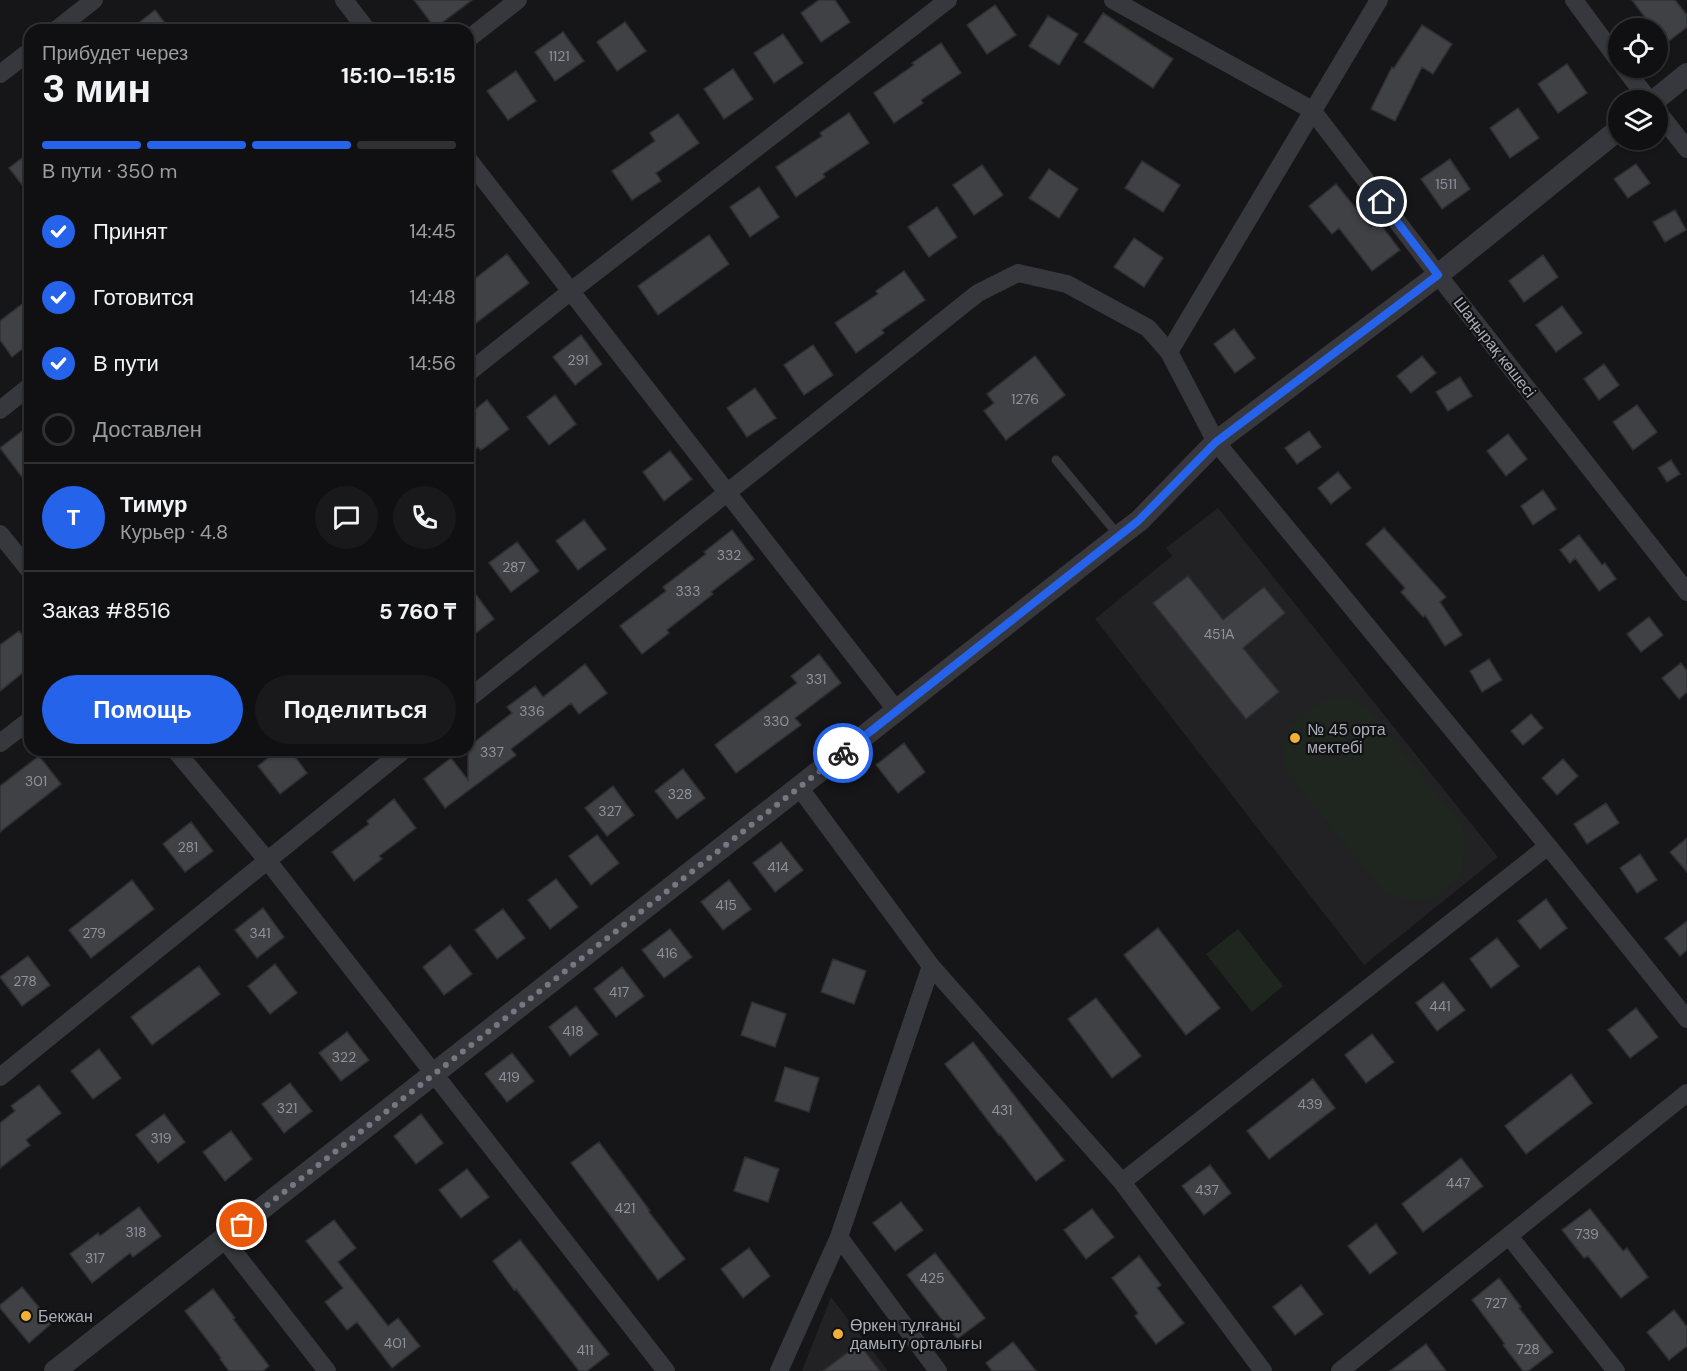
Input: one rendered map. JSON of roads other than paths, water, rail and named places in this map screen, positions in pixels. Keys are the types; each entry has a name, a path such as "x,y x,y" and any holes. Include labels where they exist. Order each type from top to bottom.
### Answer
{"street":[{"path":"64,24 94,0"},
{"path":"344,0 363,24"},
{"path":"474,34 518,0"},
{"path":"474,368 948,0"},
{"name":"Шаңырақ көшесі","path":"1113,0 1312,110 1438,275 1687,592"},
{"path":"1169,352 1378,0"},
{"path":"1574,0 1608,46"},
{"path":"0,74 24,56"},
{"path":"1667,90 1687,74"},
{"path":"1632,78 1641,90"},
{"path":"1668,125 1687,149"},
{"path":"55,1371 1138,521 1216,442 1438,275 1608,138"},
{"path":"474,167 897,711"},
{"path":"474,694 978,293 1018,273 1068,284 1148,328 1169,352 1216,442 1687,1019"},
{"path":"0,410 24,391"},
{"path":"0,534 24,564"},
{"path":"0,743 24,725"},
{"path":"181,756 267,860 666,1371"},
{"path":"0,1077 397,756"},
{"path":"799,787 931,966 1122,1182 1263,1371"},
{"path":"1122,1182 1548,846"},
{"path":"779,1371 839,1237 931,966"},
{"path":"1340,1371 1687,1093"},
{"path":"1509,1236 1616,1371"},
{"path":"839,1237 938,1371"},
{"path":"224,1239 327,1371"}],"lane":[{"path":"1056,460 1119,536"}],"place":[{"name":"№ 45 орта мектебі","path":"1295,738"},
{"name":"Бекжан","path":"26,1316"},
{"name":"Өркен тұлғаны дамыту орталығы","path":"838,1334"}]}
